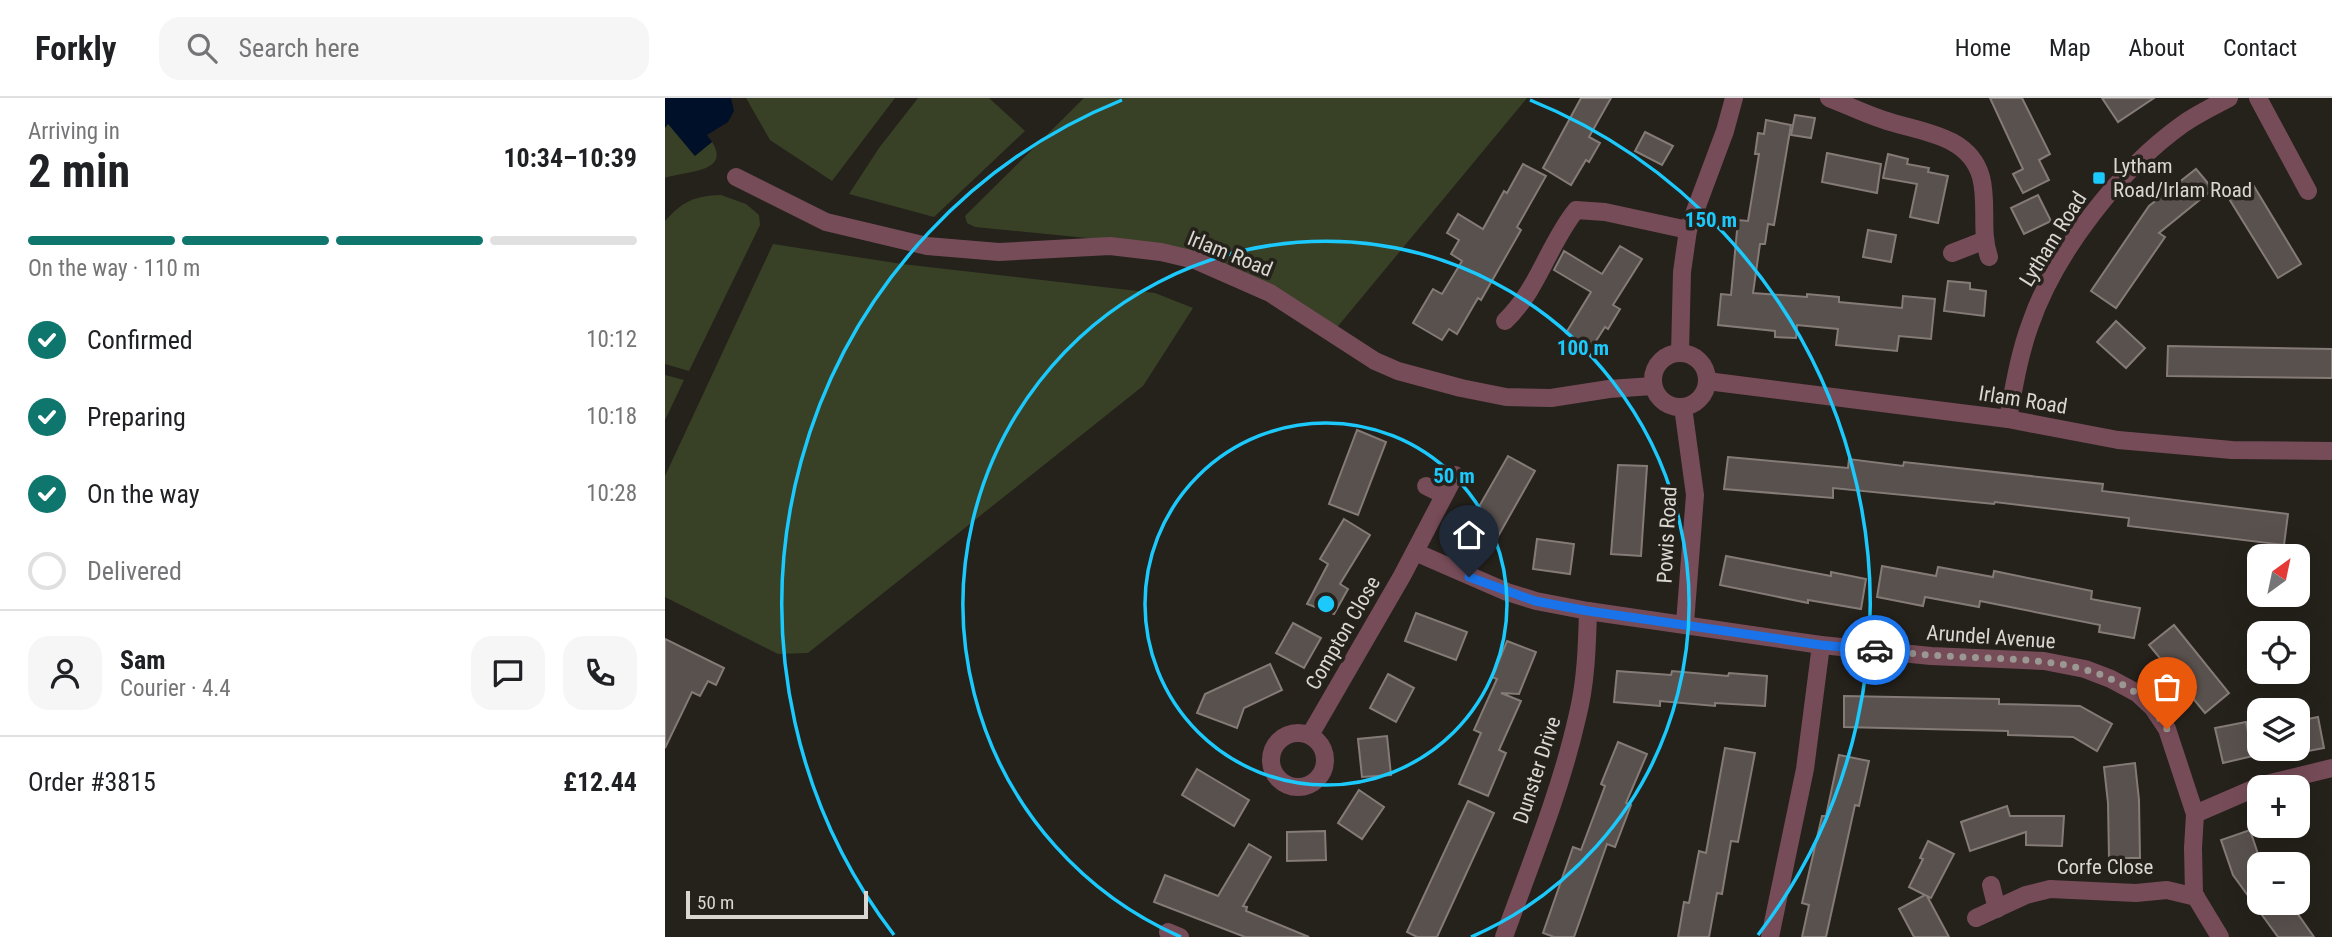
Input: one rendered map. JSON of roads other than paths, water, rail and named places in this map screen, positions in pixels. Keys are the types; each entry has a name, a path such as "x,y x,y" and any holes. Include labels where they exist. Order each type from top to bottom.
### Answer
{"street":[{"path":"1680,353 1682,272 1688,230 1725,131 1734,98"},
{"path":"1829,98 1883,120 1935,134 1956,144 1972,158 1981,178 1986,249 1952,253"},
{"name":"Lytham Road","path":"2008,419 2030,325 2047,285 2078,235 2115,186 2150,151 2204,103 2229,98"},
{"path":"2258,98 2308,191"},
{"name":"Irlam Road","path":"736,177 826,222 927,246 999,252 1110,246 1161,252 1195,260 1270,293 1375,361 1398,371 1461,388 1506,397 1551,398 1609,389 1653,386"},
{"path":"1505,321 1525,300 1564,224 1576,210 1605,212 1688,230"},
{"path":"1680,353 1696,359 1702,365 1707,381 1702,396 1691,405 1683,407 1667,405 1656,394 1653,386 1654,370 1658,363 1680,353"},
{"name":"Irlam Road","path":"1707,381 2008,419 2118,440 2232,450 2332,451"},
{"name":"Powis Road","path":"1683,407 1695,495 1685,624"},
{"name":"Compton Close","path":"1310,735 1415,552 1455,475"},
{"path":"1426,485 1444,495"},
{"path":"1415,552 1507,592 1535,601 1588,611"},
{"name":"Arundel Avenue","path":"1588,611 1821,645 1931,656 2044,661 2085,669 2111,679 2137,694 2153,708 2167,729 2195,814 2192,874 2196,897 2220,937"},
{"name":"Dunster Drive","path":"1504,937 1565,765 1578,715 1588,611"},
{"path":"1770,937 1805,769 1821,645"},
{"path":"2195,814 2262,785 2332,768"},
{"path":"1990,885 1997,909"},
{"name":"Corfe Close","path":"1976,918 2026,895 2050,889 2136,893 2167,890 2196,897"}],"water":[{"path":"665,98 731,98 734,111 728,122 707,135 712,142 695,156 668,124 665,128"}],"place":[{"name":"Lytham Road/Irlam Road","path":"2099,178"}]}
